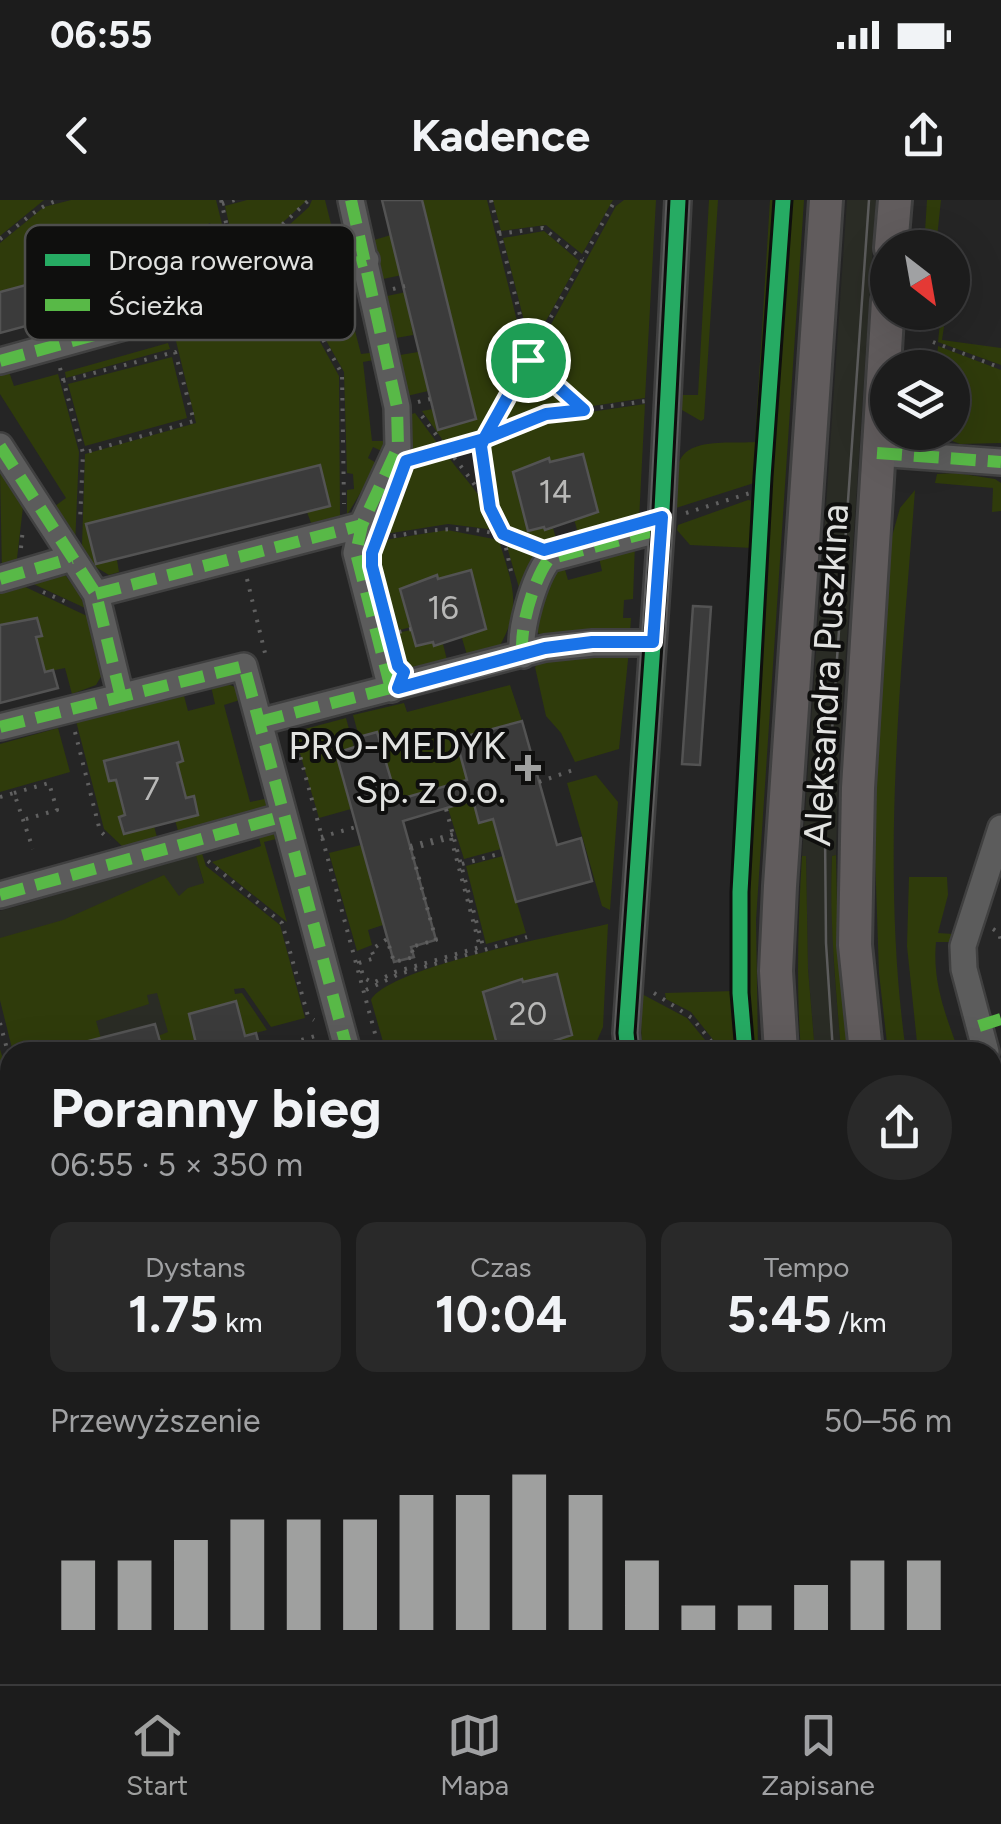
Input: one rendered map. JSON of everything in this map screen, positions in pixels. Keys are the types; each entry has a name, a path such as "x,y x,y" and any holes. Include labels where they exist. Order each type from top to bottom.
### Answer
{"main road":[{"name":"Aleksandra Puszkina","path":"780,1042 776,971 780,886 826,200"},
{"path":"894,230 896,200"},
{"name":"Aleksandra Puszkina","path":"865,1042 855,946 858,788 886,330"}],"street":[{"path":"351,200 396,406 398,436 394,458 361,522 356,553 391,689"},
{"path":"628,1042 678,200"},
{"path":"355,263 366,260"},
{"path":"0,361 73,340"},
{"path":"0,446 96,594 121,696"},
{"path":"877,453 1001,462"},
{"path":"96,594 361,522"},
{"path":"523,655 521,636 539,576 549,559 661,523"},
{"path":"0,579 72,558"},
{"path":"258,722 545,648 592,642 653,642"},
{"path":"0,727 244,666 345,1042"},
{"path":"0,895 284,816"},
{"path":"990,1023 964,969 963,946 1001,828"}],"path":[{"path":"0,240 43,204 59,200"},
{"path":"221,202 235,200"},
{"path":"285,225 309,200"},
{"path":"491,200 529,357 584,410"},
{"path":"490,508 481,446 618,200"},
{"path":"499,234 543,228 583,259"},
{"path":"322,340 342,374 361,522 375,539 447,527 503,534 544,550"},
{"path":"934,342 1001,368"},
{"path":"54,346 82,452 80,527"},
{"path":"64,381 175,352 194,421 82,452"},
{"path":"412,459 484,439 546,414 651,400"},
{"path":"413,404 490,508 503,534 516,586"},
{"path":"661,523 762,489"},
{"path":"69,708 100,831 111,840"},
{"path":"299,730 294,740 377,1042"},
{"path":"540,782 573,770"},
{"path":"0,797 49,783 57,810 23,820"},
{"path":"14,794 33,850"},
{"path":"446,810 484,950"},
{"path":"321,837 356,827"},
{"path":"410,847 454,834"},
{"path":"201,838 209,864 282,923 308,1016 319,1023 322,1035 295,1042"},
{"path":"451,838 480,947 395,972 373,983 364,978 359,963 374,958 371,950 379,942 388,939 394,962 414,957 411,947 436,940 410,847 451,838"},
{"path":"462,864 502,853"},
{"path":"999,933 1001,941"},
{"path":"364,990 399,974 527,937"},
{"path":"629,978 692,1018 712,1042"}],"shaded area":[{"path":"847,200 876,200 874,230 870,230 870,290 836,855 832,856 831,873 840,1042 814,1042 806,857 802,856"},
{"path":"196,855 245,1035 256,1033 258,1042 10,1042 0,1000 0,911"}],"green space":[{"path":"0,200 44,200 0,236"},
{"path":"71,200 216,200 222,225 25,225 25,285 0,292 0,243 44,207"},
{"path":"247,200 307,200 280,225 229,225 225,206"},
{"path":"312,200 325,200 331,225 289,225"},
{"path":"422,200 487,200 526,357 481,437 447,446 422,411 433,409 439,429 476,419"},
{"path":"493,200 613,200 582,254 546,225 501,231"},
{"path":"624,200 656,200 645,398 586,407 532,359 616,206"},
{"path":"709,200 718,200 701,421 682,410 681,395 698,395"},
{"path":"770,200 777,200 758,474 754,483 676,508 677,470 686,453 703,445 755,442"},
{"path":"788,200 804,200 756,920 758,1042 750,1042 744,901"},
{"path":"927,200 941,200 938,230 925,230"},
{"path":"544,231 579,261 531,348 503,238"},
{"path":"391,235 402,275 383,279 374,240"},
{"path":"406,292 413,335 396,338 387,296"},
{"path":"939,330 943,330 942,340 1001,348 1001,365 970,354 970,350 938,342"},
{"path":"355,331 361,354 378,352 379,359 363,362 372,441 389,441 388,454 373,447 368,458 378,464 347,515 347,490 354,489 353,474 347,473 344,372 326,340 355,340"},
{"path":"319,340 339,376 340,516 311,523 307,512 87,524 96,564 117,560 119,572 109,575 94,566 82,546 85,454 196,423 176,341"},
{"path":"168,343 170,349 66,378 65,372"},
{"path":"418,352 428,391 407,396 400,355"},
{"path":"172,357 187,418 85,446 68,384"},
{"path":"970,358 1001,370 1001,443 970,444"},
{"path":"529,365 578,407 549,412 491,433"},
{"path":"8,369 14,386 58,374 79,452 75,545 51,509 66,498 0,394 0,371"},
{"path":"645,404 639,520 579,537 574,519 598,512 582,454 550,462 548,459 513,473 528,530 553,528 557,542 546,546 511,533 491,506 485,444 549,418"},
{"path":"415,413 441,448 410,454 409,415"},
{"path":"446,454 482,500 496,530 448,524 379,535 393,499 402,501 408,485 400,482 408,469"},
{"path":"0,471 23,507 16,567 2,572"},
{"path":"956,473 1001,483 1001,511 992,512 993,488 935,483 937,474"},
{"path":"915,490 899,701 894,842 894,912 905,1042 887,1042 879,973 876,748 891,540 900,508"},
{"path":"748,500 756,506 753,548 690,545 677,530 678,525"},
{"path":"447,530 499,540 511,581 513,606 499,647 467,655 461,635 486,628 470,570 438,579 436,575 401,589 411,627 392,632 375,565 378,541"},
{"path":"505,540 536,550 520,591"},
{"path":"635,543 633,599 624,600 623,618 631,618 630,633 546,640 538,633 537,601 563,563 568,580 602,571 598,553"},
{"path":"63,572 80,595 85,608 27,581"},
{"path":"19,584 87,616 102,675 96,685 72,694 65,668 45,672 36,637 42,635 37,618 0,625 0,586"},
{"path":"411,630 416,646 443,644 447,660 402,668 392,634"},
{"path":"629,650 619,749 575,762 561,733 546,716 535,667 545,657"},
{"path":"510,685 522,721 457,739 467,780 420,793 399,807 378,733 359,737 353,715 404,703 407,712"},
{"path":"211,686 235,687 243,699 224,705 250,802 269,798 269,807 263,813 203,830 201,825 178,831 175,820 198,814 194,797 186,798 177,763 183,760 178,742 105,761 116,780 125,815 119,817 124,833 154,826 157,837 123,847 104,829 75,717 183,692 188,711 215,704"},
{"path":"346,718 354,747 336,753 351,809 319,818 297,743 305,729"},
{"path":"58,728 70,772 0,792 0,744"},
{"path":"596,775 618,802 610,910 602,906 567,783"},
{"path":"471,794 479,823 493,819 501,849 464,859 446,802"},
{"path":"257,829 278,831 280,838 264,842 287,922 212,862 261,846"},
{"path":"361,845 383,925 368,930 372,945 357,951 329,853"},
{"path":"200,847 206,866 280,925 305,1018 271,1027 244,988 234,989 235,994 242,993 267,1030 245,1036 236,1001 189,1014 196,1042 160,1042 158,1036 168,1032 157,993 147,995 149,1004 96,1021 102,1042 10,1042 0,1000 0,938 63,920 164,875 179,896 204,883 194,849"},
{"path":"836,855 838,956 847,1042 840,1042 832,856"},
{"path":"503,856 526,933 486,944 466,866"},
{"path":"802,856 806,856 814,1042 800,1042 798,954"},
{"path":"909,877 947,877 948,895 938,933 953,934 951,942 936,942 936,971 956,1042 917,1042 907,946"},
{"path":"608,924 603,1027 596,1042 547,1042 572,1035 556,974 523,982 521,979 484,992 496,1042 383,1042 371,1000 410,976 480,953"},
{"path":"735,991 738,1042 715,1042 691,1012 666,999 665,993"},
{"path":"640,993 687,1018 707,1042 642,1042"}],"building":[{"path":"382,200 422,200 476,419 438,430"},
{"path":"25,285 25,326 0,333 0,292"},
{"path":"583,454 598,512 545,530 544,527 528,531 513,472 549,458 550,462"},
{"path":"320,465 330,506 96,564 86,524"},
{"path":"471,570 486,629 434,646 433,642 416,646 400,589 437,575 438,579"},
{"path":"693,606 711,607 700,765 682,764"},
{"path":"37,618 42,636 36,637 45,672 53,670 58,688 0,703 0,625"},
{"path":"522,721 557,845 581,838 592,881 516,902 493,819 479,823 473,800 403,821 436,940 411,947 414,957 394,962 336,753 361,745 359,737 377,732 397,800 467,780 456,739"},
{"path":"178,742 183,761 177,763 186,798 194,796 198,815 124,834 119,817 125,815 116,780 109,781 104,761"},
{"path":"557,974 572,1035 551,1042 496,1042 483,992 522,979 523,982"},
{"path":"236,1001 245,1036 256,1033 258,1042 196,1042 189,1014"},
{"path":"155,1024 160,1042 85,1042"}],"tram line":[{"path":"832,1042 825,831 869,200"}],"marked path":[{"path":"351,200 397,407 398,447 362,525 356,553 391,689"},
{"path":"355,263 366,260"},
{"path":"0,361 76,340"},
{"path":"0,446 96,594 121,697"},
{"path":"877,453 1001,462"},
{"path":"96,594 362,525"},
{"path":"523,655 528,606 549,559 661,529"},
{"path":"0,579 72,558"},
{"path":"259,722 545,648 653,643"},
{"path":"0,727 244,666 345,1042"},
{"path":"0,895 284,816"},
{"path":"979,1026 1001,1019"}],"cycle path":[{"path":"627,1042 678,200"},
{"path":"744,1042 740,892 783,200"}],"place":[{"name":"PRO-MEDYK Sp. z o.o.","path":"528,768"}],"route":[{"path":"528,360 484,439 406,461 376,535 372,566 398,666 404,672 398,688 545,648 592,642 653,642 662,517 544,550 503,534 490,508 481,446 484,439 546,414 584,410 528,360"}]}
